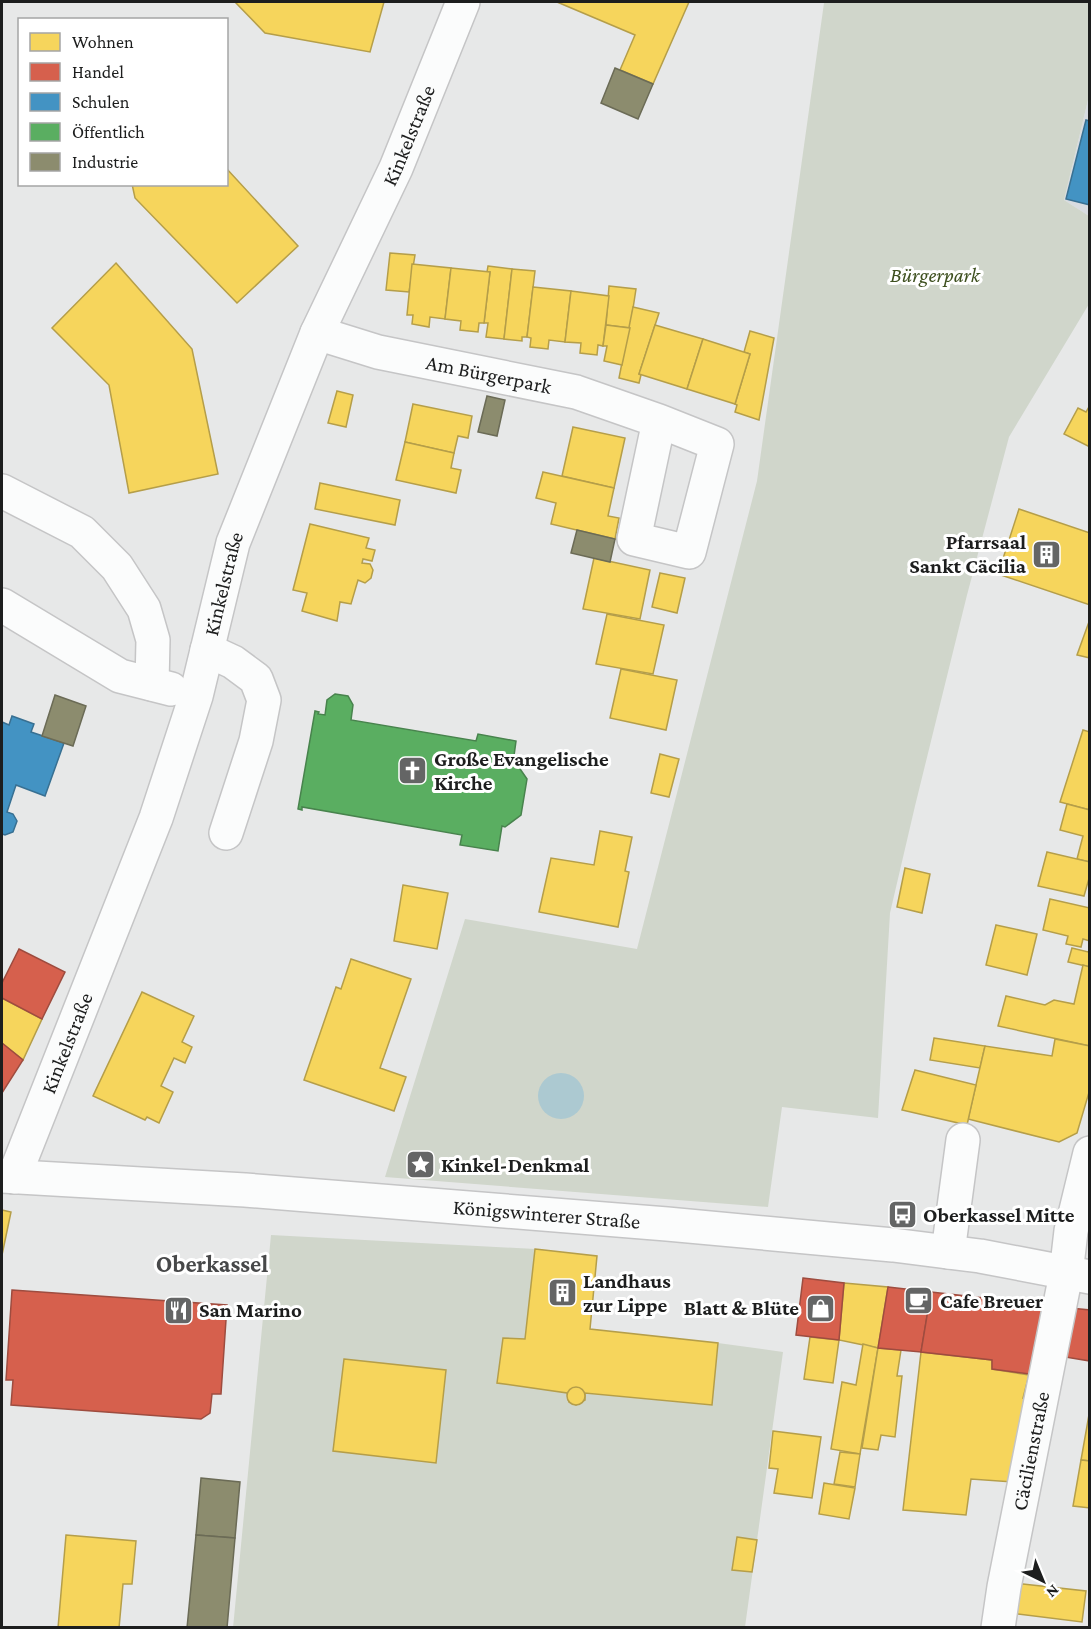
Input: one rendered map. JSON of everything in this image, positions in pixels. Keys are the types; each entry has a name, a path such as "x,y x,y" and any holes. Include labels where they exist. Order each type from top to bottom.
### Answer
{"street":[{"name":"Kinkelstraße","path":"8,1176 156,818 196,696 233,543 317,333 396,168 463,2"},
{"name":"Am Bürgerpark","path":"317,333 378,352 576,392 659,421"},
{"path":"2,491 82,532 117,567 144,609 153,640 152,684"},
{"path":"2,605 120,676 196,696"},
{"path":"207,650 233,662 256,679 264,700 256,741 226,833"},
{"path":"948,1252 963,1140"},
{"name":"Cäcilienstraße","path":"998,1628 1004,1587 1078,1275 1071,1231 1089,1153"},
{"name":"Königswinterer Straße","path":"8,1176 245,1190 512,1211 948,1252 1078,1275"}],"shaded area":[{"path":"1088,100 1090,100 1089,216 1064,200"}],"green space":[{"name":"Bürgerpark","path":"817,2 1089,2 1089,100 1064,200 1089,216 1089,304 1009,437 967,595 890,913 878,1118 782,1107 768,1207 385,1177 465,919 637,949 757,481 824,3"},
{"path":"271,1235 535,1249 525,1339 503,1338 497,1383 567,1393 567,1398 573,1405 580,1405 585,1400 585,1393 711,1405 718,1343 783,1352 745,1627 233,1628"}],"water":[{"path":"561,1073 570,1074 577,1080 583,1087 583,1105 577,1112 570,1118 561,1119 552,1118 545,1112 539,1105 538,1096 539,1087 545,1080 552,1074"}],"building: Wohnen":[{"path":"235,2 384,2 370,52 265,33"},
{"path":"557,2 689,2 653,84 620,70 635,35"},
{"path":"228,170 298,246 237,303 135,198 132,186 228,186"},
{"path":"390,253 415,255 409,292 386,290"},
{"path":"116,263 192,349 218,474 129,493 109,385 52,328"},
{"path":"412,264 451,268 445,319 430,317 429,327 412,324 413,315 407,315"},
{"path":"488,266 512,269 504,339 486,337 488,323 484,323 490,272 487,272"},
{"path":"451,268 490,272 484,323 479,323 478,332 460,330 461,321 445,319"},
{"path":"512,269 535,271 527,337 522,337 522,341 504,339"},
{"path":"609,286 636,289 630,328 606,325"},
{"path":"533,287 571,291 565,342 549,340 548,349 530,347 531,338 527,337"},
{"path":"571,291 609,296 603,346 598,345 597,355 580,353 581,343 565,342"},
{"path":"633,307 659,313 639,374 641,375 639,383 619,378"},
{"path":"606,325 630,328 622,365 604,361 607,346 603,346"},
{"path":"655,325 703,339 687,389 639,374"},
{"path":"750,331 774,338 759,420 735,412 737,405 735,404 750,354 744,352"},
{"path":"703,339 750,354 735,404 687,389"},
{"path":"337,391 353,395 346,427 328,423"},
{"path":"413,404 472,416 468,438 458,436 454,453 405,442"},
{"path":"1090,405 1090,447 1064,434 1078,408 1086,412"},
{"path":"573,427 625,438 614,488 562,476"},
{"path":"405,442 454,453 451,468 461,470 456,493 396,480"},
{"path":"543,472 614,488 608,516 619,518 615,539 551,524 556,503 536,498"},
{"path":"320,483 400,500 395,525 315,509"},
{"name":"Pfarrsaal Sankt Cäcilia","path":"1019,509 1090,533 1090,605 998,574"},
{"path":"310,524 369,538 366,548 375,550 372,561 363,559 362,563 370,564 373,570 371,578 365,583 358,580 351,604 340,602 337,621 302,611 307,593 293,590"},
{"path":"594,558 650,570 640,619 583,609"},
{"path":"660,573 685,578 677,613 652,607"},
{"path":"607,614 664,625 653,674 596,664"},
{"path":"1090,619 1090,658 1077,655"},
{"path":"621,669 677,680 666,730 610,718"},
{"path":"1083,730 1090,732 1090,810 1060,802"},
{"path":"660,754 679,759 669,797 651,793"},
{"path":"1067,804 1090,810 1090,862 1077,859 1083,836 1060,830"},
{"path":"600,831 632,837 625,871 629,872 618,927 539,912 551,858 594,865"},
{"path":"1047,852 1090,862 1090,875 1084,896 1038,886"},
{"path":"905,868 930,874 922,913 897,907"},
{"path":"403,885 448,893 437,949 394,941"},
{"path":"1050,899 1090,908 1090,941 1083,939 1081,947 1066,944 1068,936 1043,930"},
{"path":"996,925 1037,934 1027,975 986,965"},
{"path":"1072,948 1088,952 1090,949 1090,967 1068,962"},
{"path":"351,959 411,979 380,1068 406,1077 394,1111 304,1080 336,987 341,989"},
{"path":"1083,965 1090,967 1090,1046 998,1026 1006,996 1045,1005 1054,1000 1074,1004"},
{"path":"142,992 194,1016 182,1042 192,1047 185,1063 174,1058 161,1086 173,1092 159,1123 147,1117 145,1120 93,1096"},
{"path":"2,998 42,1019 23,1060 2,1043"},
{"path":"934,1038 985,1046 980,1068 930,1060"},
{"path":"1055,1039 1090,1046 1090,1089 1077,1133 1059,1142 968,1119 985,1046 1052,1056"},
{"path":"915,1070 976,1085 967,1125 902,1110"},
{"path":"2,1210 11,1212 2,1255"},
{"name":"Landhaus zur Lippe","path":"535,1249 597,1256 590,1329 718,1343 712,1405 585,1393 585,1400 576,1405 569,1402 567,1393 497,1383 503,1338 525,1339"},
{"path":"844,1283 888,1287 878,1348 839,1340"},
{"path":"810,1337 839,1340 833,1383 804,1379"},
{"path":"863,1344 878,1348 860,1454 831,1449 842,1382 856,1385"},
{"path":"878,1348 901,1350 897,1376 902,1376 895,1437 881,1435 878,1450 862,1448"},
{"path":"921,1352 992,1360 992,1369 1029,1375 1023,1398 1032,1399 1013,1482 971,1479 966,1515 903,1510"},
{"path":"344,1359 446,1370 436,1463 333,1451"},
{"path":"572,1387 580,1387 585,1392 583,1403 572,1405 567,1400 567,1392"},
{"path":"1090,1409 1090,1461 1081,1460"},
{"path":"773,1431 821,1437 812,1498 774,1493 778,1469 769,1468"},
{"path":"840,1452 860,1454 855,1487 834,1484"},
{"path":"1081,1460 1090,1461 1090,1508 1073,1506"},
{"path":"824,1483 855,1488 849,1519 819,1514"},
{"path":"66,1535 136,1541 132,1584 123,1584 119,1628 58,1628"},
{"path":"737,1537 757,1540 752,1572 732,1570"},
{"path":"1013,1583 1086,1591 1082,1622 1009,1613"}],"building: Handel":[{"path":"19,949 65,972 42,1019 2,998 2,983"},
{"path":"2,1043 23,1060 2,1093"},
{"path":"803,1278 844,1283 839,1340 796,1335"},
{"path":"888,1287 931,1292 921,1352 878,1348"},
{"path":"12,1290 227,1305 221,1394 212,1394 210,1413 201,1419 11,1405 13,1380 6,1380"},
{"path":"931,1292 1048,1305 1037,1375 992,1369 992,1360 921,1352"},
{"path":"1070,1308 1090,1310 1090,1361 1059,1356"}],"building: Schulen":[{"path":"1086,120 1090,121 1090,205 1066,199"},
{"path":"12,716 34,724 31,732 64,743 45,796 16,785 7,812 13,814 17,821 13,832 5,835 2,834 2,722 9,725"}],"building: Öffentlich":[{"name":"Große Evangelische Kirche","path":"335,694 348,696 353,705 351,720 476,741 478,734 516,741 513,763 516,763 527,779 521,815 505,827 502,826 498,851 460,845 462,835 302,807 302,810 298,809 315,711 325,715 327,700"}],"building: Industrie":[{"path":"615,68 653,84 638,119 601,103"},
{"path":"487,396 505,400 497,436 478,432"},
{"path":"577,530 615,539 610,562 571,553"},
{"path":"55,695 86,706 73,746 42,736"},
{"path":"201,1478 240,1482 235,1538 196,1535"},
{"path":"196,1535 235,1538 227,1628 187,1628"}],"place":[{"name":"Pfarrsaal Sankt Cäcilia","path":"1047,554"},
{"name":"Große Evangelische Kirche","path":"413,771"},
{"name":"Kinkel-Denkmal","path":"420,1165"},
{"name":"Oberkassel Mitte","path":"902,1215"},
{"name":"Landhaus zur Lippe","path":"562,1293"},
{"name":"Cafe Breuer","path":"919,1301"},
{"name":"Blatt & Blüte","path":"820,1308"},
{"name":"San Marino","path":"178,1310"}],"district":[{"name":"Oberkassel","path":"212,1264"}]}
